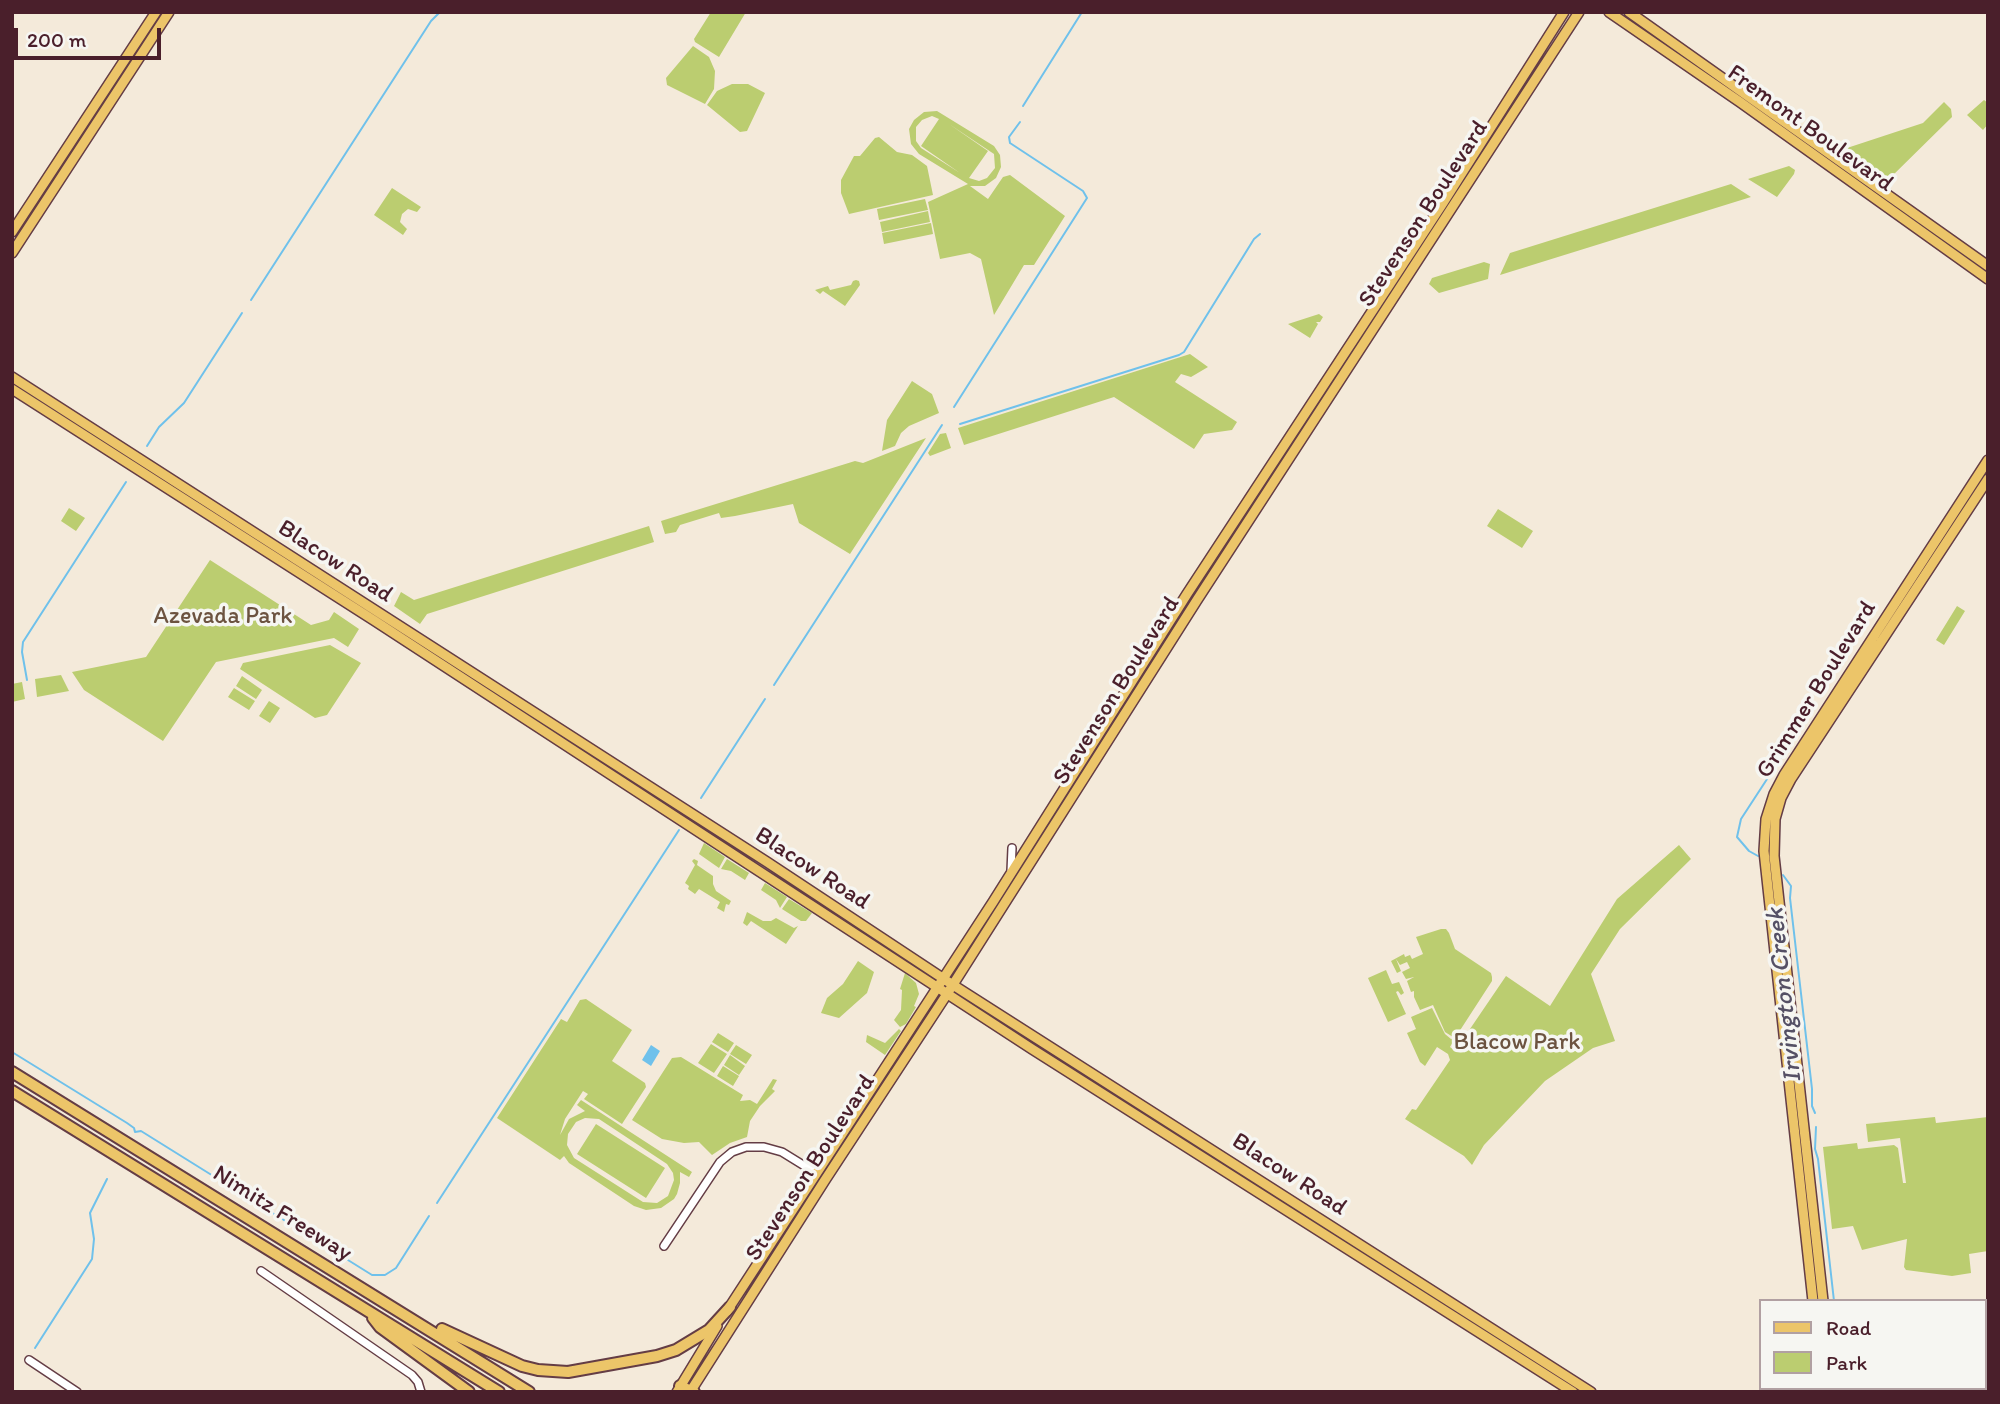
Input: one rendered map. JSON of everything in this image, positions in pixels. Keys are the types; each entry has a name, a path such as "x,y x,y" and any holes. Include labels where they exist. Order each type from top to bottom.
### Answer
{"highway":[{"name":"Nimitz Freeway","path":"12,1073 529,1392"},
{"name":"Nimitz Freeway","path":"12,1091 499,1392"},
{"path":"419,1322 444,1330 522,1366 568,1372 677,1350 709,1330 730,1307"},
{"path":"367,1310 380,1327 468,1392"}],"main road":[{"path":"12,232 156,12"},
{"path":"12,253 169,12"},
{"name":"Stevenson Boulevard","path":"687,1390 730,1307 1564,12"},
{"name":"Stevenson Boulevard","path":"687,1390 953,985 1197,600 1578,12"},
{"name":"Fremont Boulevard","path":"1609,12 1743,98 1988,267"},
{"name":"Fremont Boulevard","path":"1629,12 1988,279"},
{"name":"Blacow Road","path":"12,377 953,985 1591,1392"},
{"name":"Blacow Road","path":"12,389 375,621 937,988 1573,1392"},
{"name":"Grimmer Boulevard","path":"1813,1299 1764,851 1766,819 1784,775 1988,460"},
{"name":"Grimmer Boulevard","path":"1823,1299 1774,856 1775,818 1791,779 1988,479"},
{"path":"832,920 845,922 861,931 872,932"}],"street":[{"path":"1012,848 1012,871"},
{"path":"664,1246 720,1162 733,1152 746,1147 764,1147 782,1152 816,1173"},
{"path":"261,1271 412,1375 421,1392"},
{"path":"29,1360 77,1392"}],"green space":[{"path":"711,12 746,12 719,57 694,39"},
{"path":"693,46 709,57 715,71 714,89 705,104 667,85 666,78"},
{"path":"732,84 748,84 765,93 747,131 740,132 707,105 717,91"},
{"path":"1984,100 1988,103 1988,124 1983,130 1967,115"},
{"path":"1944,102 1951,109 1952,117 1887,181 1847,148 1923,123"},
{"path":"937,111 994,146 1000,155 1001,167 996,178 985,186 970,186 988,199 1003,177 1010,175 1065,216 1034,265 1024,265 994,315 981,259 970,253 940,259 928,202 968,184 919,154 911,144 909,129 914,120 924,112","holes":["932,116 939,119 921,146 960,173 921,148 916,141 916,127 922,120","949,124 994,154 995,168 987,178 979,181 969,178 988,151"]},
{"path":"879,137 897,152 912,155 927,166 933,195 849,214 841,193 841,180 854,156 860,156 875,138"},
{"path":"1789,166 1795,170 1794,174 1777,197 1748,179"},
{"path":"1731,184 1751,197 1500,275 1510,253"},
{"path":"392,188 421,207 417,212 408,209 402,214 400,222 407,229 403,235 374,215"},
{"path":"925,199 928,210 879,220 877,209"},
{"path":"928,211 930,222 882,232 880,222"},
{"path":"931,223 933,234 884,244 882,233"},
{"path":"1484,262 1490,264 1488,279 1439,293 1429,284 1432,278"},
{"path":"856,280 860,285 845,306 823,291 820,294 815,290 828,286 830,290 851,285"},
{"path":"1319,314 1323,317 1320,322 1316,322 1318,324 1310,338 1288,324"},
{"path":"1190,354 1208,367 1191,377 1181,374 1175,382 1237,422 1232,430 1204,434 1194,449 1114,397 964,445 958,428"},
{"path":"912,381 932,394 939,413 909,426 901,433 895,446 882,451 887,420"},
{"path":"946,433 951,448 930,456 928,453 940,434"},
{"path":"926,438 850,554 799,523 793,504 721,518 719,513 680,525 676,532 665,534 661,521 855,461 863,463"},
{"path":"69,508 85,518 76,531 61,521"},
{"path":"1498,509 1533,531 1522,548 1487,526"},
{"path":"649,526 654,542 427,614 420,624 394,606 401,592 414,600"},
{"name":"Azevada Park","path":"210,560 311,625 329,620 334,612 359,629 348,647 334,638 216,662 163,741 84,690 72,672 146,657"},
{"path":"1957,606 1965,611 1944,645 1936,640"},
{"path":"330,645 361,663 327,715 315,718 240,669 243,663"},
{"path":"61,675 69,691 37,697 35,679"},
{"path":"242,676 262,690 256,699 236,686"},
{"path":"22,682 25,699 12,702 12,684"},
{"path":"234,688 255,701 249,710 228,697"},
{"path":"269,701 280,708 270,723 259,716"},
{"path":"704,843 725,857 719,868 699,854"},
{"name":"Blacow Park","path":"1679,845 1691,859 1620,929 1591,974 1615,1041 1593,1048 1545,1081 1484,1145 1472,1165 1464,1156 1405,1119 1412,1109 1416,1110 1450,1060 1448,1054 1437,1047 1425,1066 1420,1062 1407,1033 1416,1029 1411,1017 1432,1008 1445,1034 1451,1039 1455,1038 1450,1047 1455,1051 1506,976 1550,1006 1617,899"},
{"path":"727,859 749,873 745,880 731,871 721,869"},
{"path":"692,861 698,861 697,865 713,876 716,891 731,901 729,905 726,904 724,912 717,908 720,902 699,889 695,894 688,889 689,886 685,883 695,865"},
{"path":"765,883 787,897 780,908 776,900 761,890"},
{"path":"789,899 812,913 806,921 801,921 782,909"},
{"path":"747,912 763,921 776,918 794,928 798,926 786,944 751,921 747,926 743,923"},
{"path":"1446,929 1449,933 1455,949 1491,973 1492,977 1457,1035 1453,1037 1445,1032 1433,1005 1420,1010 1414,991 1411,992 1407,981 1414,977 1406,979 1402,972 1410,968 1407,962 1400,965 1396,959 1401,971 1397,973 1391,961 1404,954 1405,957 1410,955 1412,959 1423,954 1416,937"},
{"path":"858,961 874,972 867,993 839,1018 821,1013 827,998 843,984"},
{"path":"1386,970 1392,984 1399,982 1404,993 1401,995 1396,992 1406,1014 1388,1022 1368,978"},
{"path":"905,973 916,983 919,994 914,1006 916,1007 906,1024 900,1027 894,1020 901,1010 900,989"},
{"path":"586,999 632,1030 612,1061 645,1083 646,1087 622,1124 584,1099 588,1094 583,1091 565,1119 560,1135 569,1119 585,1111 577,1105 581,1100 692,1172 689,1177 680,1172 677,1194 661,1208 646,1210 634,1206 569,1163 564,1156 560,1160 497,1118 561,1019 567,1022 580,1000","holes":["585,1118 599,1119 667,1164 674,1180 668,1196 657,1203 643,1202 574,1158 567,1145 568,1134 576,1122"]},
{"path":"899,1029 901,1031 885,1055 866,1042 867,1035 885,1043"},
{"path":"718,1033 734,1043 728,1052 712,1042"},
{"path":"711,1044 727,1054 714,1073 698,1063"},
{"path":"736,1045 752,1055 746,1064 730,1054"},
{"path":"730,1055 745,1066 739,1075 724,1065"},
{"path":"681,1057 743,1095 740,1101 750,1100 757,1104 773,1079 777,1080 772,1089 775,1091 750,1121 747,1137 730,1143 712,1155 699,1142 684,1143 662,1139 632,1120 672,1058"},
{"path":"723,1066 739,1076 733,1086 717,1076"},
{"path":"1935,1117 1936,1123 1988,1117 1988,1251 1969,1254 1971,1273 1952,1276 1906,1270 1907,1239 1862,1250 1853,1226 1832,1229 1823,1147 1857,1143 1858,1149 1894,1145 1898,1148 1903,1183 1906,1183 1900,1138 1868,1142 1866,1124"},
{"path":"596,1124 665,1168 646,1198 577,1154"}],"water":[{"path":"651,1045 660,1051 651,1066 642,1060"}],"waterway":[{"path":"251,300 431,21 440,12"},
{"path":"1023,106 1082,12"},
{"path":"954,407 1087,198 1083,191 1010,143 1009,137 1020,122"},
{"path":"960,424 1184,352 1254,239 1260,234"},
{"path":"147,446 159,427 184,403 242,313"},
{"path":"774,685 942,425"},
{"path":"27,680 23,642 126,482"},
{"path":"701,798 765,699"},
{"name":"Irvington Creek","path":"1758,856 1749,851 1737,837 1741,819 1814,707"},
{"path":"437,1203 679,830"},
{"name":"Irvington Creek","path":"1783,875 1791,886 1790,898 1812,1106 1815,1113"},
{"path":"12,1052 127,1123 135,1132 141,1131 372,1275 385,1275 396,1268 429,1216"},
{"name":"Irvington Creek","path":"1816,1127 1815,1149 1834,1299"},
{"path":"35,1348 92,1259 94,1239 90,1213 107,1179"}]}
